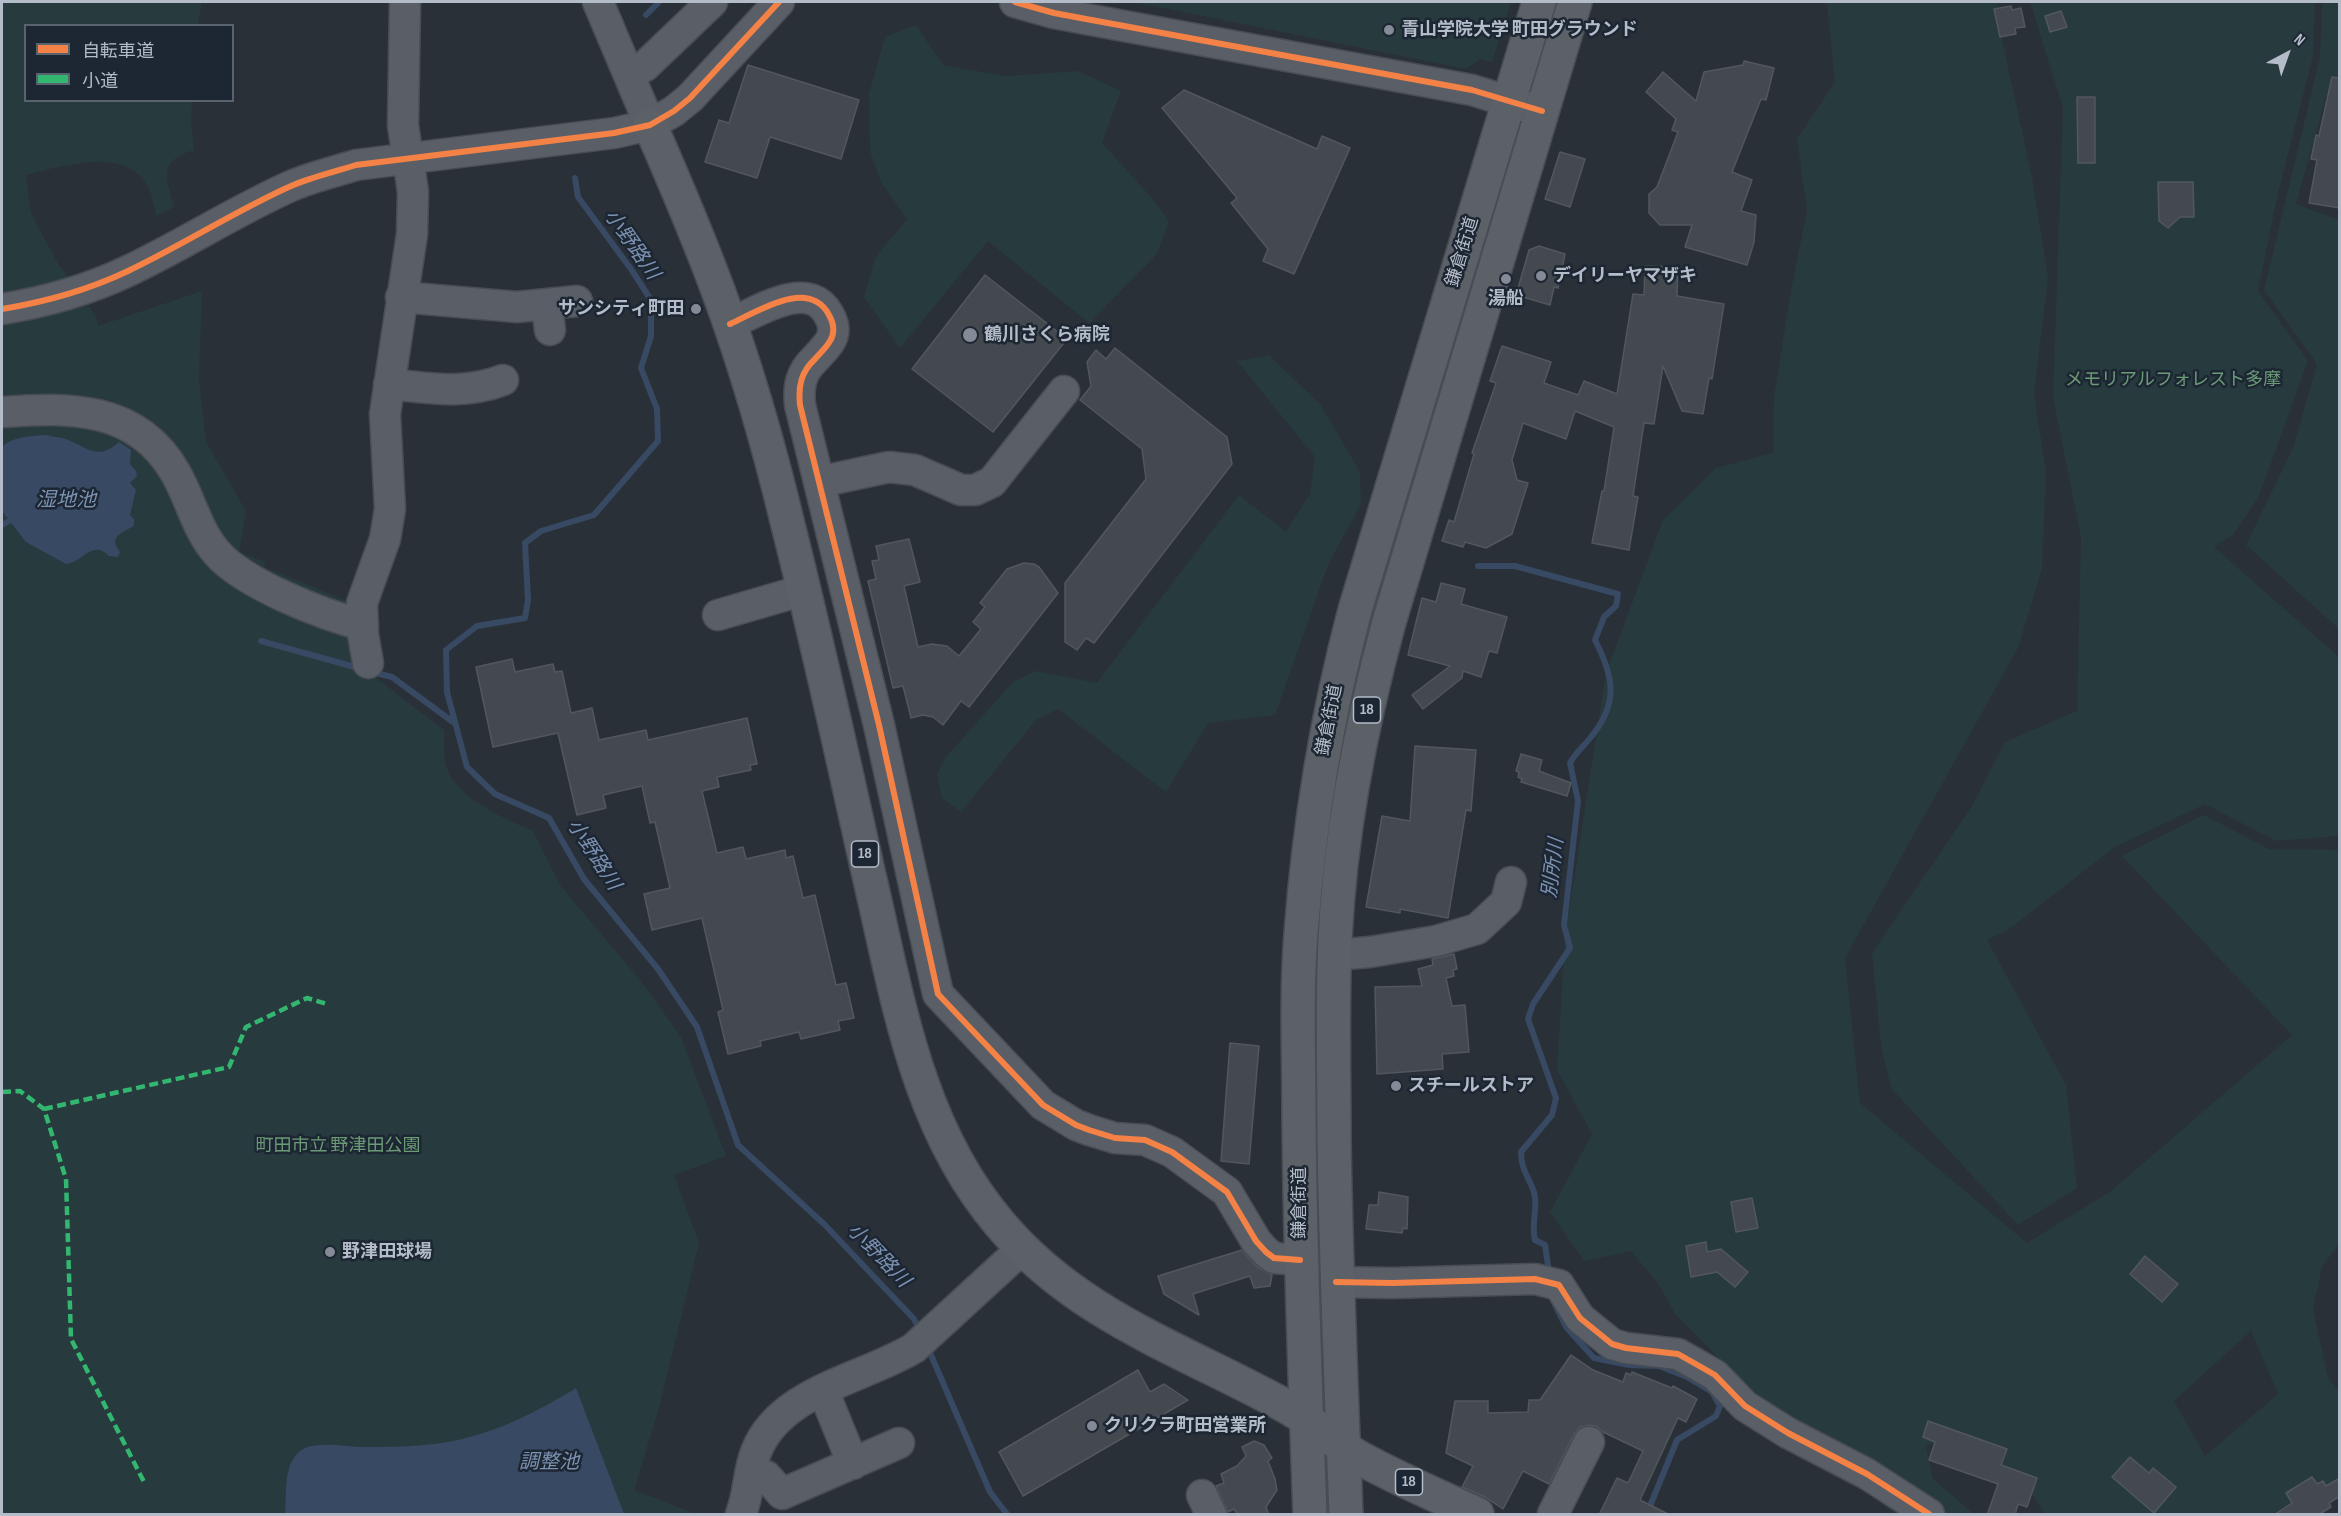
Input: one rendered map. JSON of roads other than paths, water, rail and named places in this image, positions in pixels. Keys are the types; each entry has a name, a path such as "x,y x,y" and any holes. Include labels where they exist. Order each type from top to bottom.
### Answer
{"main road":[{"name":"鎌倉街道","path":"1305,1418 1300,1260 1300,936 1310,838 1324,748 1355,610 1539,2"},
{"name":"鎌倉街道","path":"1343,1447 1336,1282 1333,1054 1335,955 1340,882 1351,796 1376,667 1575,2"},
{"name":"18","path":"650,124 695,231 730,324 764,428 804,590 900,1007 922,1088 938,1125 976,1194 1000,1225 1045,1269 1105,1314 1305,1418 1359,1457 1477,1515"},
{"name":"18","path":"1305,1418 1310,1515"},
{"name":"18","path":"1343,1447 1346,1515"}],"street":[{"path":"368,663 362,603 385,539 390,509 385,414 412,234 413,192 403,125 405,2"},
{"path":"627,70 645,66 712,2"},
{"path":"2,309 73,293 128,271 292,185 356,165 557,141 650,124 674,111 690,98 779,2"},
{"path":"1015,2 1054,13 1088,10 1472,90 1542,111"},
{"path":"603,13 650,124"},
{"path":"730,324 786,298 800,296 826,308 832,320 834,330 830,342 803,374 798,388 800,405 879,725 938,994 1043,1105 1076,1125 1089,1130 1115,1138 1145,1140 1172,1152 1227,1192 1256,1241 1266,1252 1274,1258 1300,1260"},
{"path":"401,297 517,308 548,318 577,301"},
{"path":"389,384 451,391 483,388 503,380"},
{"path":"819,482 889,467 915,470 961,490 975,490 992,482 1064,391"},
{"path":"2,412 69,409 106,417 143,434 175,472 196,522 219,555 242,573 312,609 334,618 363,625"},
{"path":"718,615 804,590"},
{"path":"1335,955 1370,952 1436,941 1477,929 1506,902 1511,882"},
{"path":"741,1515 756,1452 766,1432 797,1402 896,1358 924,1338 1023,1248"},
{"path":"1336,1282 1392,1283 1535,1279 1559,1285 1580,1318 1612,1344 1626,1348 1678,1354 1715,1375 1745,1406 1788,1433 1867,1474 1929,1515"},
{"path":"823,1390 853,1464"},
{"path":"1553,1515 1589,1442"},
{"path":"752,1473 766,1476 782,1494 899,1443"}],"water":[{"name":"湿地池","path":"47,435 66,439 93,451 105,451 119,442 131,450 130,464 137,476 130,483 136,490 130,515 134,519 134,526 121,533 116,539 115,543 120,552 118,557 109,556 98,550 66,564 26,542 2,511 3,446 18,438"},
{"name":"調整池","path":"576,1388 624,1514 285,1514 289,1468 292,1460 305,1448 325,1445 360,1447 444,1443 503,1426 540,1409"}],"waterway":[{"name":"小野路川","path":"646,15 659,2"},
{"name":"小野路川","path":"575,178 578,197 651,300 651,336 641,368 657,409 658,441 594,515 541,531 525,543 528,600 525,618 477,626 446,650 447,692 467,767 495,794 549,818 584,879 658,969 697,1027 738,1145 825,1225 914,1319 920,1331"},
{"path":"2,525 9,521"},
{"name":"別所川","path":"1478,566 1515,566 1618,594 1616,606 1604,617 1595,640 1609,678 1610,701 1600,725 1570,763 1578,801 1564,925 1570,948 1533,1004 1528,1019 1556,1098 1552,1115 1521,1152 1523,1166 1535,1197 1535,1240 1545,1245 1549,1272"},
{"path":"261,641 362,669"},
{"path":"372,672 392,677 453,722"},
{"name":"別所川","path":"1555,1305 1566,1327 1594,1358 1629,1365 1659,1366 1687,1377 1712,1392 1720,1406 1716,1416 1677,1440 1648,1511"},
{"name":"小野路川","path":"928,1348 990,1492 1007,1514"}],"place":[{"name":"青山学院大学 町田グラウンド","path":"1389,30"},
{"name":"デイリーヤマザキ","path":"1541,276"},
{"name":"湯船","path":"1506,279"},
{"name":"サンシティ町田","path":"696,309"},
{"name":"鶴川さくら病院","path":"970,335"},
{"name":"スチールストア","path":"1396,1086"},
{"name":"野津田球場","path":"330,1252"},
{"name":"クリクラ町田営業所","path":"1092,1426"}],"park label":[{"name":"メモリアルフォレスト多摩","path":"2173,380"},
{"name":"町田市立 野津田公園","path":"338,1146"}]}
